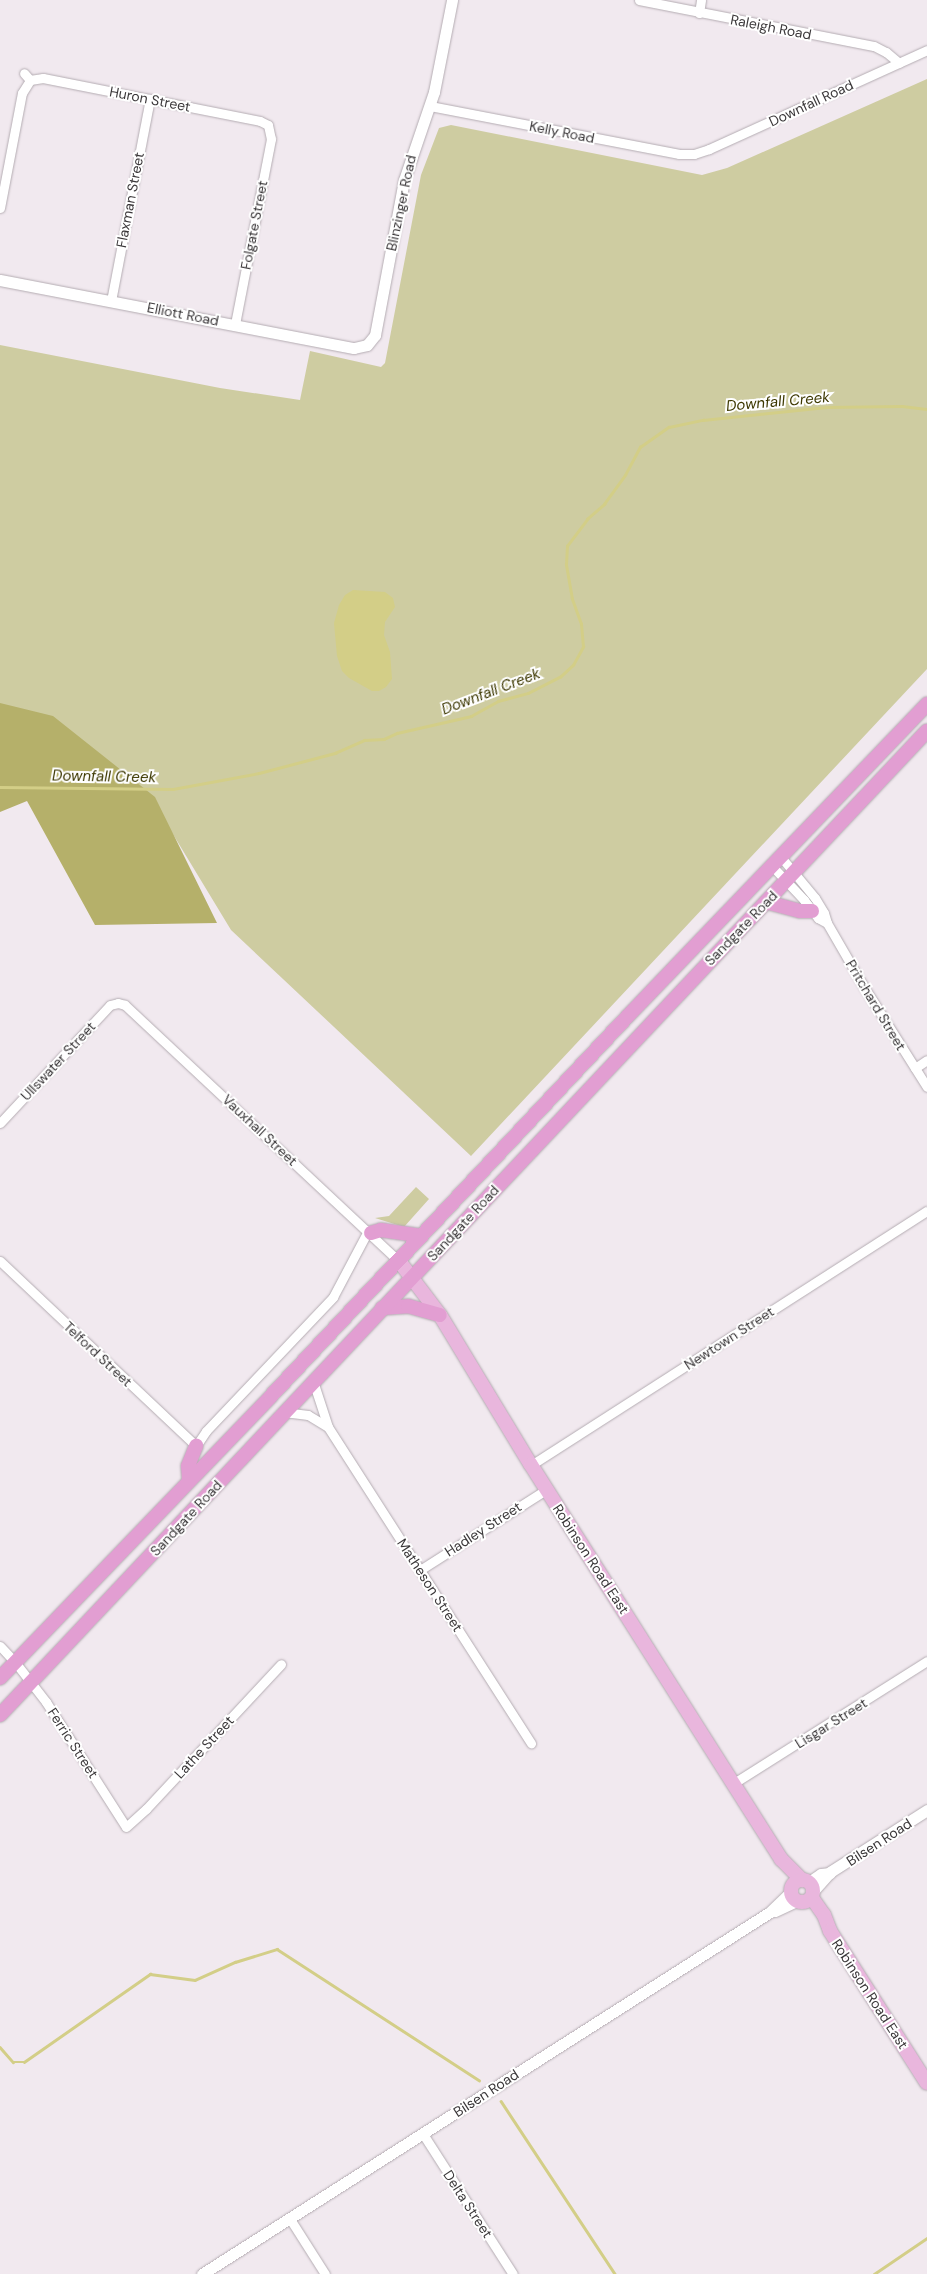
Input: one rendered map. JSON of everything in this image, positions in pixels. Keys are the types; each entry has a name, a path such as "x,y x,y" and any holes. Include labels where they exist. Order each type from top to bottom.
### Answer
{"highway":[{"name":"Sandgate Road","path":"0,1678 399,1261 927,704"},
{"name":"Sandgate Road","path":"0,1715 927,731"},
{"path":"766,902 800,911 812,911"},
{"path":"370,1232 381,1230 422,1236"},
{"path":"382,1308 408,1306 440,1314"},
{"path":"189,1479 188,1466 196,1446"}],"main road":[{"name":"Robinson Road East","path":"399,1261 440,1314 531,1465 782,1859 783,1868 824,1916 830,1931 927,2083"}],"street":[{"name":"Blinzinger Road","path":"365,347 375,335 404,180 430,106 452,0"},
{"name":"Raleigh Road","path":"639,0 874,46 886,52 899,63"},
{"path":"699,12 701,0"},
{"name":"Downfall Road","path":"694,154 709,150 927,50"},
{"name":"Huron Street","path":"0,208 27,76 260,121 269,126"},
{"name":"Flaxman Street","path":"111,301 150,99"},
{"name":"Kelly Road","path":"430,106 679,154 694,154"},
{"name":"Folgate Street","path":"235,324 271,139 269,126"},
{"name":"Elliott Road","path":"0,280 354,348 365,347"},
{"name":"Pritchard Street","path":"777,862 815,898 824,913 827,923 927,1087"},
{"name":"Pritchard Street","path":"791,876 812,911 818,918 827,923"},
{"name":"Ullswater Street","path":"0,1123 110,1005 118,1003"},
{"name":"Vauxhall Street","path":"118,1003 125,1005 399,1261"},
{"path":"915,1068 927,1060"},
{"name":"Newtown Street","path":"531,1465 927,1211"},
{"path":"196,1446 206,1431 333,1297 370,1232"},
{"name":"Telford Street","path":"0,1261 196,1446"},
{"name":"Matheson Street","path":"313,1381 328,1427 531,1743"},
{"name":"Matheson Street","path":"284,1412 308,1415 328,1427"},
{"name":"Hadley Street","path":"420,1570 547,1489"},
{"name":"Ferric Street","path":"0,1646 32,1682 126,1827"},
{"name":"Lisgar Street","path":"734,1783 927,1661"},
{"name":"Lathe Street","path":"126,1827 146,1809 281,1664"},
{"name":"Bilsen Road","path":"202,2274 770,1912 777,1911 822,1874 830,1872 927,1810"},
{"name":"Delta Street","path":"423,2134 513,2274"},
{"path":"290,2219 325,2274"}],"shaded area":[{"path":"927,79 927,669 471,1156 231,930 148,793 0,732 0,345 220,388 300,400 310,351 381,367 385,363 421,175 439,128 451,125 702,175 727,168"},
{"path":"353,590 385,592 393,598 395,607 385,622 384,635 390,652 392,679 386,687 379,691 372,691 349,678 342,671 337,656 334,623 339,605 345,595"},
{"path":"0,703 53,716 155,797 217,923 95,925 27,801 0,812"},
{"path":"416,1187 429,1199 404,1227 375,1218 389,1216"}],"waterway":[{"name":"Downfall Creek","path":"0,787 173,789 259,773 335,753 364,740 384,739 397,733 471,716 498,701 528,693 560,677 573,665 583,647 581,624 572,599 566,565 567,546 587,519 604,504 625,475 640,447 669,427 703,420 826,407 902,406 927,409"},
{"path":"0,2047 13,2062 24,2062 150,1974 195,1980 235,1962 277,1949 479,2080"},
{"path":"501,2101 615,2274"},
{"path":"874,2274 927,2238"}]}
